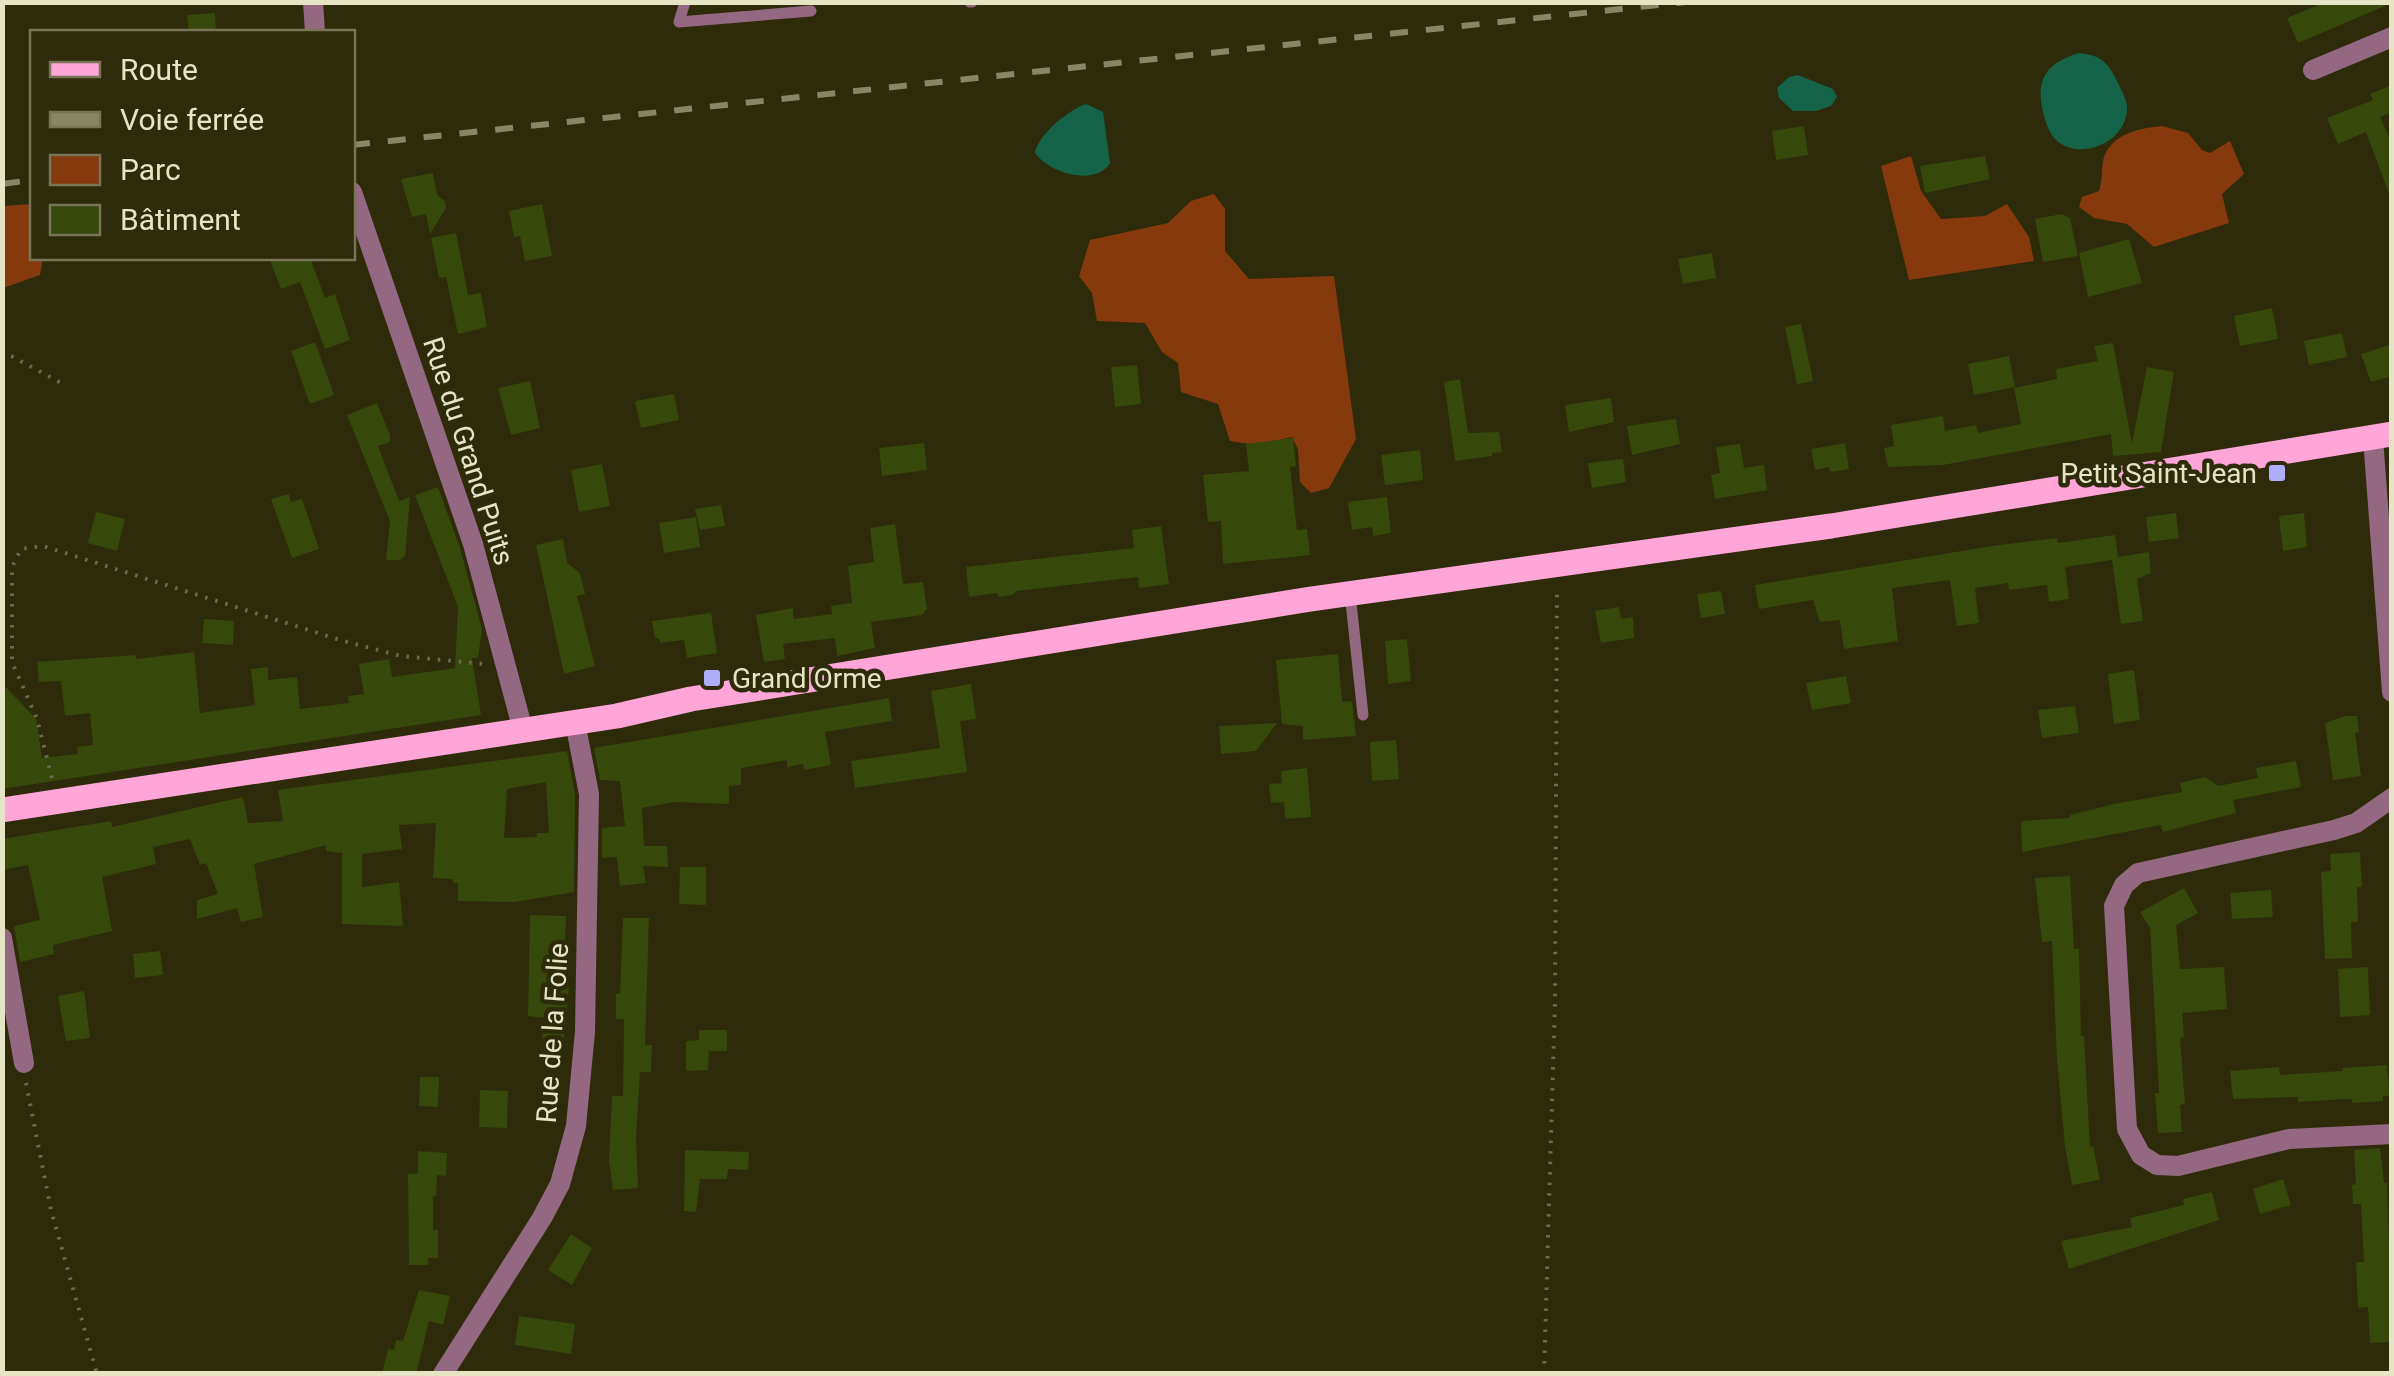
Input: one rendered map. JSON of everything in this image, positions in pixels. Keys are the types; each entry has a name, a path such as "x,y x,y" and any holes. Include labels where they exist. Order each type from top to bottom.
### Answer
{"main road":[{"path":"2,810 644,712 691,698 1350,594 1849,523 2382,436"}],"street":[{"path":"313,2 314,30"},
{"path":"2312,70 2392,37"},
{"name":"Rue du Grand Puits","path":"355,201 473,544 523,730"},
{"path":"2382,436 2392,692"},
{"name":"Rue de la Folie","path":"443,1374 542,1218 560,1184 576,1126 585,1032 588,794 575,722"},
{"path":"2392,798 2356,823 2334,830 2138,874 2124,885 2114,906 2127,1128 2141,1155 2157,1165 2178,1166 2289,1139 2392,1134"},
{"path":"2,938 24,1063"}],"lane":[{"path":"685,2 679,22 811,11"},
{"path":"1350,594 1363,714"}],"path":[{"path":"2,351 61,384"},
{"path":"49,758 12,662 12,566 21,549 43,546 401,656 491,664"},
{"path":"1544,1374 1554,1002 1556,564"},
{"path":"24,1063 50,1210 98,1374"}],"green space":[{"path":"2162,126 2188,133 2202,150 2210,153 2230,141 2244,174 2222,194 2229,223 2154,247 2127,224 2094,218 2079,207 2082,197 2099,191 2104,157 2114,142 2137,130"},
{"path":"1911,156 1921,191 1941,219 1985,216 2007,204 2029,237 2034,261 1909,280 1881,166"},
{"path":"1214,194 1225,209 1225,251 1249,279 1334,276 1356,439 1329,488 1311,493 1300,482 1298,449 1292,437 1257,445 1230,441 1218,404 1181,392 1178,363 1162,352 1145,323 1097,321 1092,293 1079,276 1090,240 1168,223 1191,201"},
{"path":"30,204 30,260 43,260 40,275 3,288 3,206"}],"shaded area":[{"path":"2079,53 2101,59 2108,66 2127,106 2125,121 2117,133 2093,148 2066,146 2055,138 2047,125 2041,99 2048,71"},
{"path":"1798,75 1833,89 1837,97 1831,106 1816,111 1793,111 1779,98 1777,88 1789,77"},
{"path":"1086,104 1103,112 1110,163 1103,170 1083,176 1061,171 1035,153 1055,124"}],"building":[{"path":"2326,2 2392,3 2298,43 2287,18"},
{"path":"215,13 216,30 189,30 187,15"},
{"path":"2392,85 2392,112 2380,117 2392,143 2390,196 2366,132 2338,144 2327,118 2373,100 2370,94"},
{"path":"1804,126 1808,155 1776,160 1772,131"},
{"path":"1985,156 1990,179 1925,193 1920,166"},
{"path":"433,173 437,195 445,201 446,208 430,234 426,214 412,217 401,179"},
{"path":"542,204 552,256 525,261 520,236 514,237 509,211"},
{"path":"2062,214 2070,218 2078,256 2043,262 2035,219"},
{"path":"456,233 468,295 481,293 487,327 458,334 446,277 439,278 431,238"},
{"path":"2129,239 2142,283 2088,297 2079,253"},
{"path":"1712,253 1716,278 1683,284 1678,259"},
{"path":"270,260 311,260 325,298 335,294 350,340 325,349 300,282 281,289"},
{"path":"2272,308 2278,339 2240,346 2234,316"},
{"path":"1801,324 1813,381 1797,384 1785,327"},
{"path":"2342,333 2347,357 2309,365 2304,341"},
{"path":"315,342 334,395 310,404 291,351"},
{"path":"2113,343 2132,443 2147,367 2174,372 2161,452 2113,456 2111,434 1943,465 1888,467 1884,448 1894,446 1891,425 1943,416 1945,431 1976,425 1978,433 2021,424 2014,388 2057,379 2056,369 2098,361 2094,346"},
{"path":"2392,344 2392,376 2371,382 2361,354"},
{"path":"2009,356 2015,387 1974,395 1968,364"},
{"path":"1137,365 1141,404 1115,407 1111,367"},
{"path":"1460,379 1468,433 1499,432 1502,452 1455,461 1444,382"},
{"path":"530,381 540,428 511,435 498,388"},
{"path":"674,394 679,420 641,428 635,401"},
{"path":"1611,398 1614,422 1569,432 1565,405"},
{"path":"377,403 390,435 390,442 378,446 399,501 410,497 405,556 400,560 386,560 390,521 347,415"},
{"path":"1676,419 1680,444 1632,455 1627,426"},
{"path":"1293,438 1296,466 1290,467 1297,530 1307,529 1310,555 1223,564 1221,521 1208,522 1203,475 1249,471 1246,444"},
{"path":"924,443 927,470 882,476 879,448"},
{"path":"1845,443 1849,469 1815,470 1811,449"},
{"path":"1740,444 1744,468 1764,465 1767,490 1715,499 1711,475 1720,473 1716,447"},
{"path":"1420,450 1423,480 1385,485 1381,455"},
{"path":"1623,459 1626,482 1592,488 1588,463"},
{"path":"602,464 610,506 579,512 571,470"},
{"path":"438,487 482,629 478,658 472,658 481,715 2,789 3,684 36,719 42,758 78,754 77,747 93,745 90,713 65,716 61,681 39,682 37,662 136,655 136,659 194,652 200,713 255,705 251,669 268,667 268,680 297,677 300,709 349,703 348,696 364,694 359,664 389,659 392,677 455,668 458,607 415,495"},
{"path":"289,494 291,502 302,499 319,549 292,558 271,499"},
{"path":"1387,497 1391,533 1373,536 1372,527 1352,530 1348,502"},
{"path":"721,505 725,526 700,530 695,509"},
{"path":"96,512 125,519 117,551 88,543"},
{"path":"2176,513 2179,538 2149,542 2146,517"},
{"path":"2304,513 2307,547 2283,551 2279,516"},
{"path":"696,517 700,547 664,553 659,523"},
{"path":"895,524 903,584 923,582 927,609 922,615 871,622 875,648 837,656 835,638 783,644 785,659 764,662 756,615 793,608 794,619 832,614 831,606 852,603 848,566 874,562 870,528"},
{"path":"1161,526 1169,584 1139,588 1138,577 1016,591 999,597 996,593 969,597 966,567 1134,548 1132,530"},
{"path":"2115,535 2118,557 2149,552 2151,573 2137,579 2143,621 2121,624 2112,560 2065,567 2069,599 2049,602 2047,585 2009,590 2008,583 1975,588 1979,623 1957,626 1950,580 1892,588 1898,641 1844,649 1840,620 1820,622 1813,600 1759,609 1755,585 1992,546"},
{"path":"563,539 567,563 580,573 585,594 577,596 595,666 564,674 536,545"},
{"path":"1721,591 1725,614 1701,618 1697,594"},
{"path":"1619,607 1621,619 1633,617 1634,638 1601,643 1595,611"},
{"path":"711,613 717,653 687,658 684,640 660,643 655,638 652,621"},
{"path":"204,619 234,621 233,645 202,643"},
{"path":"1407,639 1411,681 1388,684 1385,641"},
{"path":"1338,654 1342,702 1352,701 1356,736 1303,740 1303,726 1282,724 1276,660"},
{"path":"2134,670 2140,720 2114,724 2108,674"},
{"path":"1846,676 1851,703 1812,710 1806,683"},
{"path":"971,684 976,719 960,721 967,772 855,788 851,761 940,748 931,691"},
{"path":"889,698 892,721 825,732 831,765 804,770 803,764 787,767 787,760 741,768 741,785 729,786 729,804 674,802 642,808 644,846 667,846 668,867 643,866 646,883 620,886 617,857 602,858 602,828 625,826 620,781 600,780 594,748"},
{"path":"2075,706 2079,733 2042,738 2038,710"},
{"path":"2357,716 2359,732 2355,733 2361,776 2333,780 2325,723"},
{"path":"1277,723 1256,751 1221,754 1219,726"},
{"path":"1396,740 1399,779 1372,781 1370,742"},
{"path":"567,751 575,795 574,892 514,902 458,901 458,883 433,878 436,823 399,825 402,849 362,854 362,887 399,882 403,926 342,924 342,853 326,851 326,845 254,864 263,917 241,922 237,908 197,919 197,900 218,894 206,863 200,865 190,839 153,847 156,864 102,877 112,931 53,945 54,954 20,962 14,926 40,920 28,865 2,870 2,839 111,821 112,827 243,797 248,823 283,821 278,790","holes":["546,782 549,833 504,838 507,789"]},
{"path":"2296,761 2301,787 2233,800 2236,813 2163,832 2161,825 2022,852 2021,821 2070,818 2114,804 2182,792 2180,783 2205,777 2218,786 2258,778 2256,768"},
{"path":"1307,768 1311,817 1285,819 1284,802 1271,803 1269,784 1282,783 1281,771"},
{"path":"2360,852 2362,887 2357,887 2358,922 2351,922 2352,958 2325,959 2321,872 2331,871 2330,854"},
{"path":"680,867 706,867 706,905 679,904"},
{"path":"2070,876 2074,949 2079,949 2090,1147 2093,1146 2100,1180 2072,1185 2057,1060 2052,941 2042,942 2035,878"},
{"path":"2184,888 2198,913 2176,925 2180,969 2224,967 2227,1009 2182,1013 2182,1132 2158,1133 2150,928 2140,912"},
{"path":"2271,890 2273,917 2232,919 2230,893"},
{"path":"530,915 566,916 564,974 570,974 562,1061 541,1059 544,1018 528,1016"},
{"path":"623,918 649,918 645,1045 652,1045 651,1072 640,1072 638,1188 613,1190 609,1161 612,1096 623,1096 624,1019 616,1019 616,994 620,994"},
{"path":"160,951 163,975 135,978 133,954"},
{"path":"2368,967 2370,1015 2340,1017 2338,969"},
{"path":"84,991 90,1038 66,1041 58,996"},
{"path":"699,1030 727,1030 727,1051 709,1051 708,1070 686,1071 686,1041 699,1040"},
{"path":"2387,1065 2390,1096 2383,1096 2383,1101 2233,1099 2230,1071 2279,1067 2280,1075"},
{"path":"420,1077 439,1077 438,1107 419,1106"},
{"path":"480,1090 508,1091 507,1128 479,1127"},
{"path":"2380,1148 2387,1183 2392,1342 2370,1343 2368,1307 2358,1308 2356,1262 2364,1262 2361,1204 2353,1204 2352,1185 2356,1184 2354,1150"},
{"path":"685,1150 749,1152 748,1170 728,1169 727,1179 700,1179 696,1212 684,1211"},
{"path":"418,1151 447,1153 446,1176 437,1175 433,1196 438,1258 428,1258 428,1265 409,1265 408,1174 418,1173"},
{"path":"2283,1179 2291,1205 2260,1214 2253,1189"},
{"path":"2212,1192 2219,1220 2069,1269 2061,1241 2132,1227 2130,1218 2184,1205 2183,1199"},
{"path":"571,1234 592,1248 572,1285 548,1270"},
{"path":"419,1290 450,1296 443,1325 429,1321 416,1374 382,1374 388,1349 394,1350 396,1340 403,1341"},
{"path":"519,1316 575,1324 571,1354 515,1345"}],"railway":[{"path":"355,145 1686,2"},
{"path":"2,184 30,180"}],"place":[{"name":"Petit Saint-Jean","path":"2277,473"},
{"name":"Grand Orme","path":"712,678"}]}
